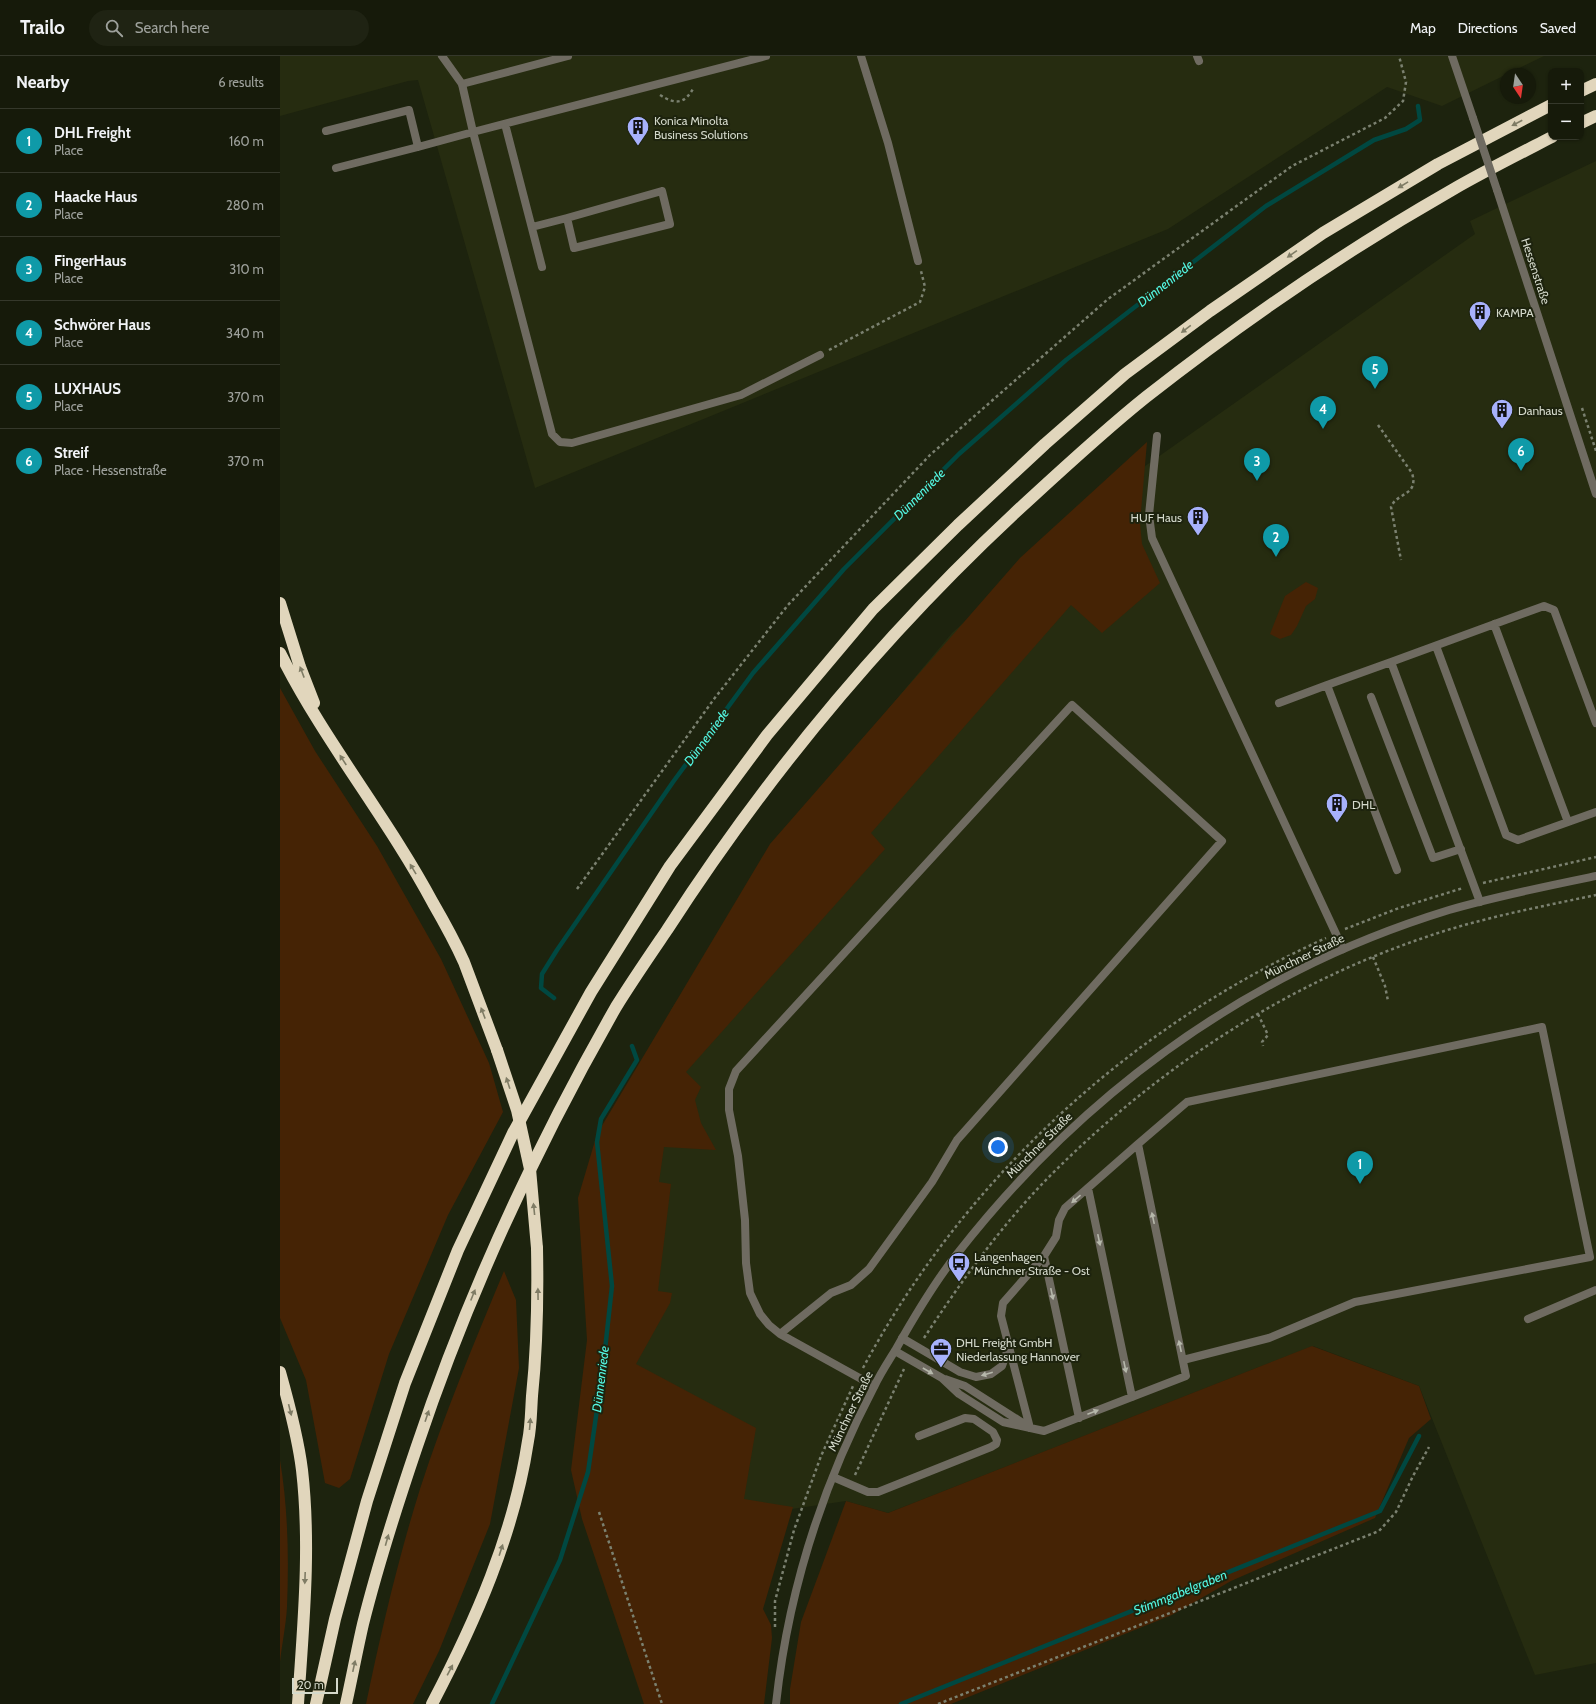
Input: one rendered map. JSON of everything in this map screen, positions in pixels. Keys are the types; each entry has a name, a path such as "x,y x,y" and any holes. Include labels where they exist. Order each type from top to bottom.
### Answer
{"highway":[{"path":"1584,89 1596,84"},
{"path":"316,1704 335,1619 367,1501 405,1383 462,1243 513,1133 591,992 670,866 767,735 873,609 964,519 1045,444 1125,374 1210,311 1324,233 1438,164 1548,106"},
{"path":"1584,122 1596,116"},
{"path":"346,1704 363,1624 396,1508 434,1394 487,1262 548,1133 618,1005 698,881 745,815 842,694 901,628 977,548 1090,444 1145,398 1230,334 1340,258 1454,188 1548,139"},
{"path":"280,603 300,667 326,734"},
{"path":"280,654 293,680 326,734 402,849 433,902 463,961 497,1050 517,1110 530,1169 537,1248 538,1314 528,1441 514,1509 495,1566 458,1655 432,1704"},
{"path":"280,1372 291,1413 302,1470 306,1539 298,1704"}],"street":[{"path":"442,56 462,84 473,132 552,434 560,442 572,443 741,395 820,355"},
{"path":"462,84 568,56"},
{"path":"336,168 766,56"},
{"path":"861,56 888,142 918,261"},
{"name":"Hessenstraße","path":"1452,56 1596,494"},
{"path":"326,131 409,110 418,147"},
{"path":"505,124 542,267"},
{"path":"532,227 662,191 670,224 574,248 567,218"},
{"path":"1157,436 1149,515 1152,538 1343,949"},
{"path":"1279,703 1544,606 1554,610 1596,723"},
{"path":"1494,624 1568,822"},
{"path":"1436,646 1506,835 1518,840 1596,812"},
{"path":"1391,662 1480,902"},
{"path":"1327,685 1397,870"},
{"path":"1371,697 1433,858 1461,849"},
{"path":"780,1334 831,1293 851,1285 869,1269 932,1182 957,1140 1222,841 1072,705 736,1072 729,1089 729,1110 739,1170 745,1220 746,1263 750,1293 760,1314 769,1325 780,1334 874,1386"},
{"name":"Münchner Straße","path":"776,1704 786,1634 806,1551 833,1477 850,1436 874,1386 902,1338 954,1256 1019,1180 1083,1117 1151,1062 1217,1016 1266,988 1343,949 1410,923 1480,902 1596,876"},
{"path":"1030,1428 1001,1316 1003,1303 1044,1256 1056,1237 1059,1220 1065,1208 1187,1102 1542,1027 1590,1256 1355,1302 1269,1338 1183,1360"},
{"path":"895,1351 942,1378 965,1386 1030,1428 1044,1432 1186,1376 1138,1144"},
{"path":"1088,1188 1132,1397"},
{"path":"1044,1256 1079,1418"},
{"path":"1528,1319 1596,1290"},
{"path":"902,1338 960,1372 976,1377 991,1374 1002,1366 1009,1346"},
{"path":"833,1477 868,1492 878,1492 996,1444 993,1432 974,1419 965,1418 919,1436"}],"path":[{"path":"577,889 714,699 788,605 930,455 1108,299 1292,166 1385,118 1403,100 1406,82 1399,56"},
{"path":"820,355 920,302 925,286 918,261"},
{"path":"1378,425 1412,473 1415,481 1413,487 1393,502 1391,507 1401,560"},
{"path":"1373,957 1385,986 1388,1001"},
{"path":"1258,1014 1268,1035 1262,1042 1263,1046"},
{"path":"938,1704 1380,1531 1396,1512 1429,1447"},
{"path":"599,1512 662,1704"}],"shaded area":[{"path":"280,56 1544,56 1520,68 1500,68 1500,78 1442,106 1387,87 1168,229 535,488 418,80 408,81 280,116"},
{"path":"1596,161 1596,1663 1535,1675 1419,1386 1313,1346 888,1513 846,1501 785,1510 604,1469 671,1010 777,842 952,633 1111,490 1475,234 1470,221"},
{"path":"1147,442 1140,523 1142,544 1160,583 1102,633 1071,605 871,833 885,849 686,1072 701,1087 695,1100 701,1123 716,1150 664,1147 659,1182 671,1184 658,1291 672,1293 670,1303 636,1364 756,1428 744,1499 793,1507 763,1609 771,1625 772,1638 764,1704 644,1704 582,1519 571,1470 587,1340 578,1198 597,1134 770,844 1020,558"},
{"path":"1306,582 1318,588 1315,599 1306,606 1291,635 1280,639 1270,634 1285,596"},
{"path":"280,688 315,751 377,846 441,959 489,1063 503,1112 448,1215 389,1354 350,1479 339,1488 325,1483 306,1380 280,1318"},
{"path":"504,1271 516,1300 519,1368 490,1524 439,1651 413,1704 366,1704 390,1596 420,1489 449,1406"},
{"path":"1312,1346 1419,1386 1431,1419 1409,1438 1375,1518 1231,1581 1172,1615 951,1704 790,1704 790,1689 801,1622 846,1501 888,1513"},
{"path":"280,1460 286,1515 288,1589 280,1662"}],"waterway":[{"name":"Dünnenriede","path":"554,998 541,988 542,974 557,950 673,782 753,673 844,569 959,454 1066,360 1266,206 1374,140 1406,129 1420,120 1418,106"},
{"name":"Dünnenriede","path":"492,1704 560,1560 588,1472 603,1368 612,1286 597,1142 601,1119 637,1060 632,1046"},
{"name":"Stimmgabelgraben","path":"901,1704 1380,1511 1419,1436"}],"place":[{"name":"Konica Minolta Business Solutions","path":"638,146"},
{"name":"KAMPA","path":"1480,332"},
{"name":"LUXHAUS","path":"1375,389"},
{"name":"Schwörer Haus","path":"1323,429"},
{"name":"Danhaus","path":"1502,430"},
{"name":"Streif","path":"1521,471"},
{"name":"FingerHaus","path":"1257,481"},
{"name":"HUF Haus","path":"1198,536"},
{"name":"Haacke Haus","path":"1276,557"},
{"name":"DHL","path":"1337,824"},
{"name":"DHL Freight","path":"1360,1184"},
{"name":"Langenhagen, Münchner Straße - Ost","path":"959,1282"},
{"name":"DHL Freight GmbH Niederlassung Hannover","path":"941,1368"}]}
